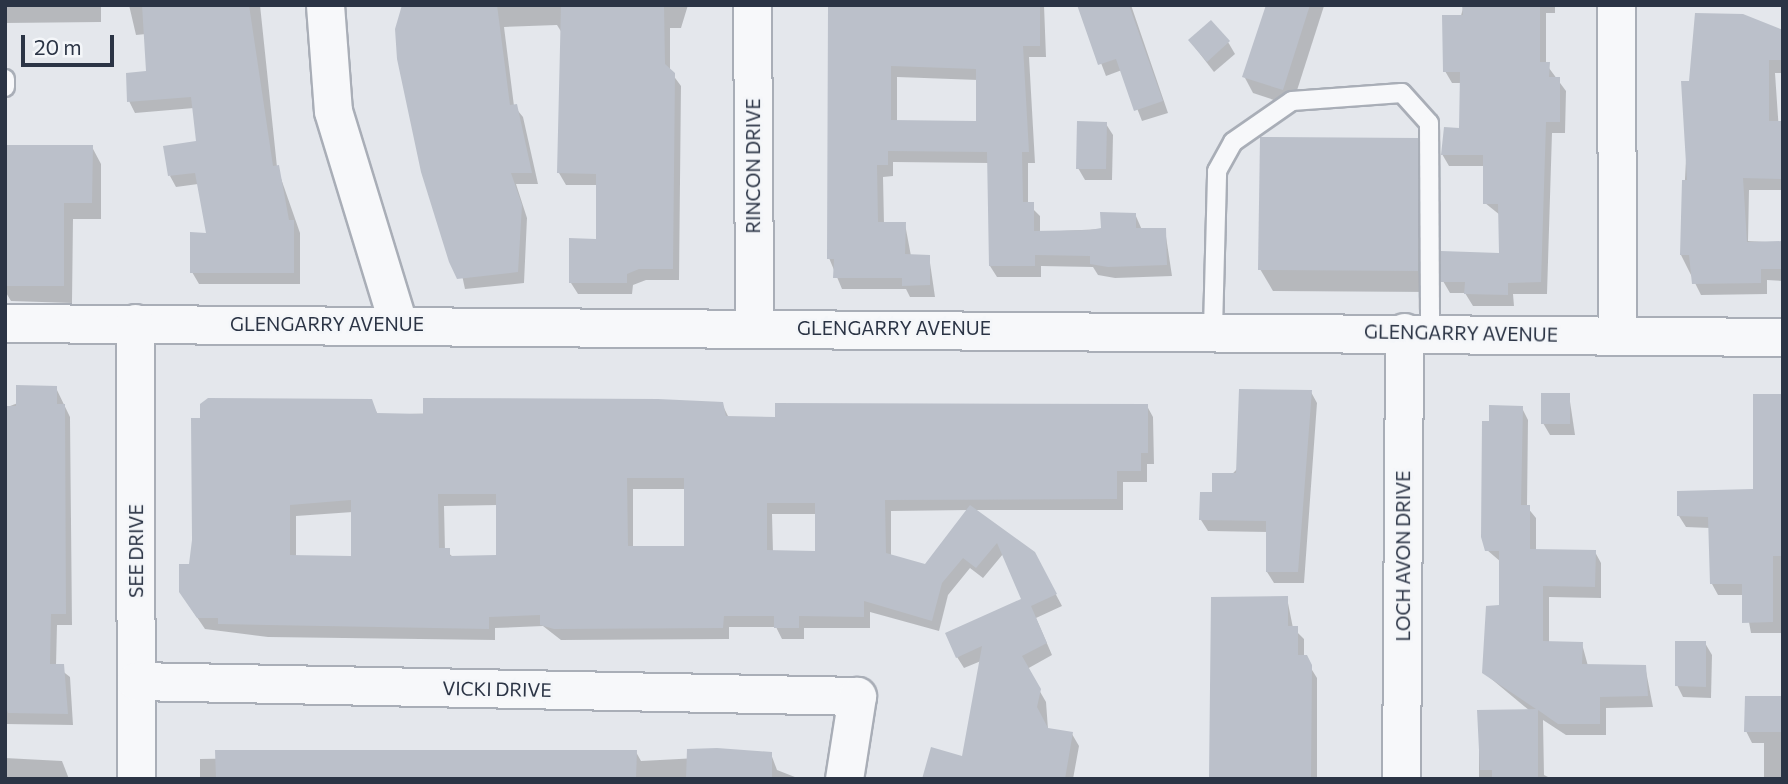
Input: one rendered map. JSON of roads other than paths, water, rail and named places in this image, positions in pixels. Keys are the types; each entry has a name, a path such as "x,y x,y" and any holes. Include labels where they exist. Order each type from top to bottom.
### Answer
{"street":[{"path":"326,5 333,111 398,324"},
{"name":"RINCON DRIVE","path":"752,5 754,327"},
{"path":"1616,5 1616,335"},
{"name":"GLENGARRY AVENUE","path":"5,323 1213,329 1783,337"},
{"name":"SEE DRIVE","path":"135,323 136,779"},
{"name":"LOCH AVON DRIVE","path":"1401,779 1417,333"},
{"name":"VICKI DRIVE","path":"136,681 857,696 844,779"}],"lane":[{"path":"5,79 5,87"},
{"path":"1213,329 1217,171 1233,142 1292,101 1402,93 1429,122 1417,333"}]}
